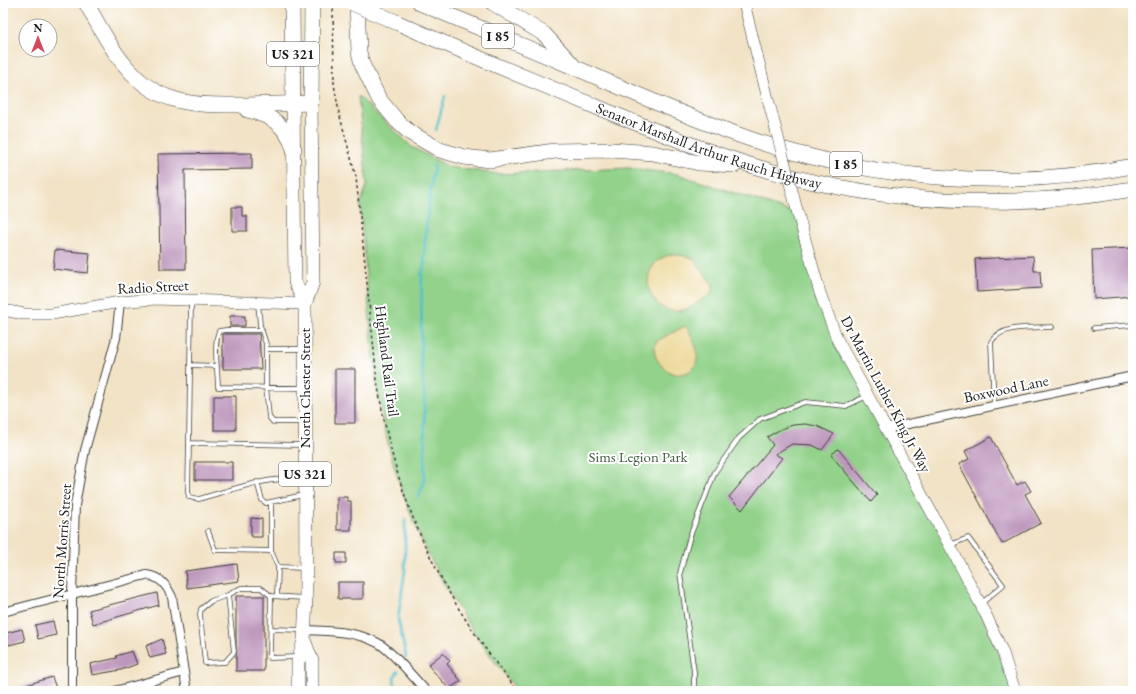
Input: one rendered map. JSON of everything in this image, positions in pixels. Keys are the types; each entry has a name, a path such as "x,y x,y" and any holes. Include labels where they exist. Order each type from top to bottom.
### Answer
{"highway":[{"path":"86,3 116,54 136,78 154,91 172,99 192,104 311,103"},
{"name":"North Chester Street","path":"292,3 293,104"},
{"name":"North Chester Street","path":"311,103 312,3"},
{"name":"Senator Marshall Arthur Rauch Highway","path":"352,3 653,130 749,165 818,183 908,198 983,201 1039,200 1096,196 1133,189"},
{"path":"357,3 359,52 362,64 379,99 397,121 409,132 440,150 464,157 490,160 555,151 606,149 653,154 699,163 749,165"},
{"name":"Senator Marshall Arthur Rauch Highway","path":"420,3 575,67 684,115 754,140 817,158 888,172 969,179 1010,180 1133,166"},
{"path":"493,3 544,34 575,67"},
{"path":"214,105 262,114 271,118 287,132 294,149"}],"main road":[{"name":"Dr Martin Luther King Jr Way","path":"744,3 798,214 820,293 837,339 981,604 1003,653 1015,691"},
{"name":"North Chester Street","path":"298,691 298,662 305,635 306,598 305,304 312,282 311,103"},
{"name":"North Chester Street","path":"293,104 295,282 305,304"},
{"name":"Radio Street","path":"3,310 24,314 52,314 120,302 155,299 305,304"},
{"name":"North Chester Street","path":"305,635 312,661 312,691"}],"street":[{"name":"North Morris Street","path":"72,691 72,594 75,505 85,450 116,338 120,302"},
{"name":"Boxwood Lane","path":"885,429 1133,376"},
{"path":"3,612 146,574 157,577 167,585 172,597 187,691"},
{"path":"305,635 352,634 379,644 409,671 426,691"},
{"path":"115,691 184,672"}],"lane":[{"path":"191,299 189,497 199,499 257,482 281,477 305,478"},
{"path":"258,302 264,346 263,360 271,420 273,422 305,422"},
{"path":"1094,328 1133,324"},
{"path":"994,406 991,342 1003,332 1019,329 1052,327"},
{"path":"262,330 226,330 219,332 216,345 218,387 305,388"},
{"path":"216,345 223,345"},
{"path":"264,346 305,349"},
{"path":"190,365 217,363 223,360"},
{"path":"694,691 694,672 680,573 690,536 715,472 739,438 760,419 805,402 846,406 867,396"},
{"path":"189,443 305,445"},
{"path":"257,482 264,502 271,503 305,494"},
{"path":"271,503 271,551 278,567 277,596"},
{"path":"208,531 215,550 271,551"},
{"path":"950,545 968,538 1003,585 981,604"},
{"path":"278,567 306,568"},
{"path":"228,595 234,652 225,662 205,663 200,614 201,609 211,601 228,595 241,588 261,588 271,596 306,598"},
{"path":"271,596 270,658 299,657"},
{"path":"271,629 305,635"}],"path":[{"name":"Highland Rail Trail","path":"333,3 334,84 339,113 356,177 377,380 382,412 393,461 410,512 442,582 475,636 518,691"}],"green space":[{"name":"Sims Legion Park","path":"358,96 412,147 449,167 498,174 628,168 677,174 798,214 837,339 957,559 1015,691 518,691 475,634 438,573 408,508 396,474 381,411 370,323 360,205 367,185"}],"sand":[{"path":"673,254 693,258 713,285 711,294 691,306 678,311 667,309 658,304 648,287 652,267 660,259"},
{"path":"685,326 690,332 696,347 696,364 688,372 674,374 661,365 655,356 655,346 657,341"}],"building":[{"path":"252,153 252,169 185,170 186,269 160,269 158,154"},
{"path":"232,207 242,207 242,216 247,216 247,231 232,231"},
{"path":"1133,248 1133,296 1094,299 1092,250"},
{"path":"55,250 90,253 88,273 53,269"},
{"path":"1033,256 1034,271 1040,271 1041,288 977,292 975,259"},
{"path":"230,316 245,316 245,326 230,326"},
{"path":"223,334 259,334 261,369 223,369"},
{"path":"335,369 355,369 355,423 335,423"},
{"path":"214,396 236,396 236,430 214,430"},
{"path":"805,424 817,426 834,434 822,450 812,445 792,444 775,454 782,458 742,510 729,497 773,445 767,437 781,429 793,425"},
{"path":"991,437 1017,485 1025,481 1031,491 1025,494 1041,523 1002,544 959,464 969,459 965,451"},
{"path":"838,449 877,495 871,502 831,455"},
{"path":"195,462 232,462 232,480 195,480"},
{"path":"337,497 347,497 347,501 351,501 351,530 337,530"},
{"path":"251,518 262,519 262,537 251,537"},
{"path":"336,553 346,553 346,563 336,563"},
{"path":"237,564 239,581 187,588 185,571"},
{"path":"338,582 363,582 363,599 338,599"},
{"path":"157,593 159,605 93,624 89,610"},
{"path":"236,596 264,596 264,671 236,671"},
{"path":"53,621 56,635 38,639 35,625"},
{"path":"22,629 25,641 9,645 6,633"},
{"path":"162,639 166,654 150,658 146,646"},
{"path":"132,651 137,664 121,670 92,675 90,664 117,658 116,656"},
{"path":"443,653 450,661 447,664 461,681 449,689 428,665"},
{"path":"52,677 56,688 46,691 10,691 10,690"}],"waterway":[{"path":"436,130 445,96"},
{"path":"418,497 424,483 425,457 424,392 421,359 422,272 424,269 426,230 434,166"},
{"path":"405,520 405,570 398,619 406,656 405,658"},
{"path":"395,691 394,678 398,671"}]}
